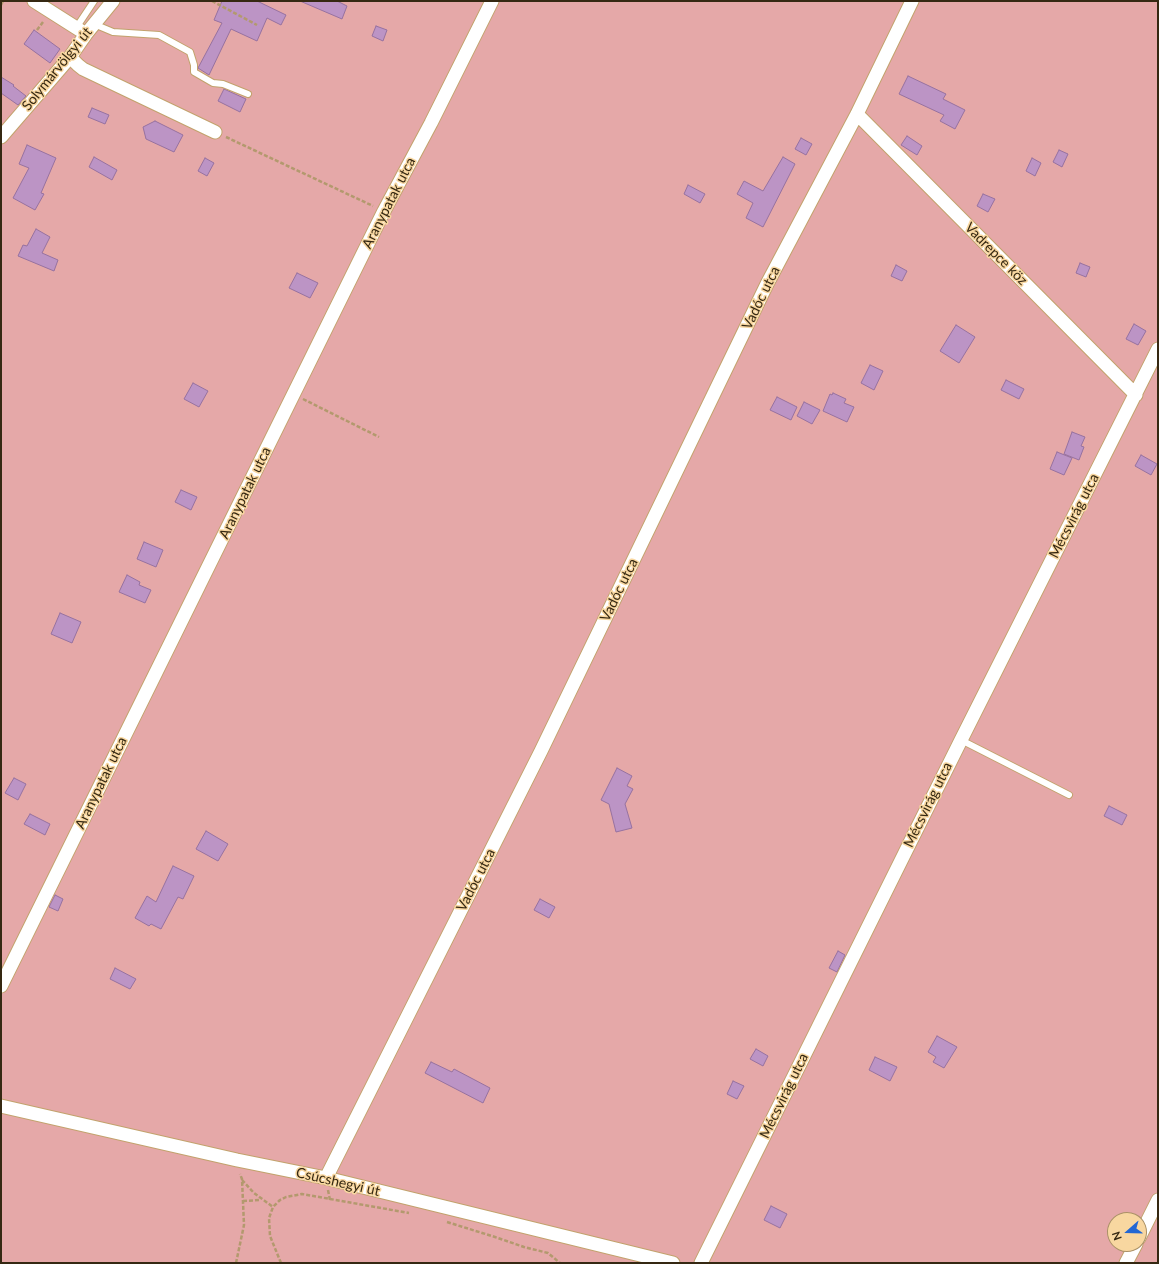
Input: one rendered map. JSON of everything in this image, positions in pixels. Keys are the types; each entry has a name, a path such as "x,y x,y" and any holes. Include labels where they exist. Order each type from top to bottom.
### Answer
{"street":[{"path":"34,1 85,29"},
{"name":"Solymárvölgyi út","path":"1,137 70,57 85,29 113,1"},
{"name":"Aranypatak utca","path":"1,986 384,211 431,123 492,1"},
{"name":"Vadóc utca","path":"326,1178 541,751 767,284 857,114 912,1"},
{"path":"70,57 83,69 215,132"},
{"name":"Vadrepce köz","path":"857,114 1136,395"},
{"name":"Mécsvirág utca","path":"701,1263 961,740 1158,349"},
{"name":"Csúcshegyi út","path":"1,1106 237,1160 326,1178 673,1263"},
{"path":"1147,1222 1158,1200"},
{"path":"1126,1263 1132,1252"}],"lane":[{"path":"94,1 85,29 159,35 190,52 194,65 194,72 213,83 223,84 248,94"},
{"path":"961,740 1069,795"}],"path":[{"path":"212,1 257,25"},
{"path":"215,132 363,202"},
{"path":"294,394 379,437"},
{"path":"236,1263 244,1226 242,1179 237,1160"},
{"path":"242,1179 262,1200 273,1207"},
{"path":"281,1263 274,1246 269,1226 269,1218 273,1207 280,1200 286,1197 302,1194 412,1213"},
{"path":"243,1201 262,1200"},
{"path":"444,1222 548,1253 560,1263"}],"shaded area":[{"path":"1,1 1158,1 1158,1263 1,1263"}],"building":[{"path":"222,1 257,1 286,15 281,25 267,18 257,41 231,29 209,75 198,68 222,23 214,20"},
{"path":"300,1 337,1 347,6 342,19"},
{"path":"376,26 387,30 383,41 372,36"},
{"path":"34,30 60,49 50,63 24,44"},
{"path":"908,76 946,94 943,99 965,110 955,129 940,121 944,115 899,94"},
{"path":"1,77 14,85 13,86 26,96 18,105 1,93"},
{"path":"224,89 246,99 240,112 218,101"},
{"path":"92,108 109,115 105,124 88,117"},
{"path":"155,121 183,135 174,152 146,139 143,127"},
{"path":"907,136 922,146 917,155 901,145"},
{"path":"801,138 812,144 806,155 795,149"},
{"path":"27,145 56,158 41,193 44,194 35,210 13,198 29,168 19,164"},
{"path":"1059,150 1068,154 1062,167 1053,162"},
{"path":"94,157 117,170 112,180 89,167"},
{"path":"783,157 795,164 763,227 746,218 753,203 737,194 744,181 763,191"},
{"path":"205,158 214,163 207,176 198,171"},
{"path":"1032,158 1041,163 1035,176 1026,171"},
{"path":"688,185 705,194 700,203 684,194"},
{"path":"983,194 995,199 988,212 977,206"},
{"path":"36,229 50,237 42,253 58,260 54,271 18,256 23,245 27,246"},
{"path":"1080,263 1090,267 1086,277 1076,273"},
{"path":"896,265 907,271 902,281 891,276"},
{"path":"297,273 318,283 310,298 289,288"},
{"path":"1134,324 1146,331 1138,345 1126,339"},
{"path":"956,325 975,337 959,363 940,351"},
{"path":"870,365 883,371 874,390 861,383"},
{"path":"1006,380 1024,389 1019,399 1001,390"},
{"path":"193,383 208,391 199,407 184,399"},
{"path":"833,393 846,399 844,403 854,407 847,422 823,411 830,394 832,395"},
{"path":"777,397 797,407 791,420 770,410"},
{"path":"804,402 820,410 812,424 797,416"},
{"path":"1072,432 1085,437 1081,446 1084,447 1079,460 1064,454"},
{"path":"1057,452 1072,458 1064,475 1050,469"},
{"path":"1141,455 1157,464 1151,475 1135,466"},
{"path":"181,490 197,497 191,510 175,502"},
{"path":"144,542 163,550 156,567 137,559"},
{"path":"127,575 140,582 139,585 151,590 145,603 119,592"},
{"path":"60,613 81,622 72,643 51,634"},
{"path":"617,768 632,776 627,786 633,789 625,804 632,828 616,832 609,804 601,800"},
{"path":"14,778 26,784 18,800 5,793"},
{"path":"1109,806 1127,815 1122,825 1104,816"},
{"path":"30,814 50,824 45,835 24,824"},
{"path":"206,831 228,844 218,861 196,849"},
{"path":"173,866 194,876 183,899 178,897 161,929 151,924 149,926 135,918 147,896 156,902"},
{"path":"55,895 63,899 58,911 49,907"},
{"path":"540,899 555,907 549,918 534,910"},
{"path":"838,951 845,955 837,972 829,968"},
{"path":"115,968 136,979 130,989 110,979"},
{"path":"937,1036 957,1047 944,1068 933,1062 936,1057 928,1052"},
{"path":"756,1049 768,1056 763,1066 750,1059"},
{"path":"875,1057 897,1067 890,1081 869,1070"},
{"path":"431,1062 452,1072 454,1069 490,1088 483,1103 425,1073"},
{"path":"733,1081 744,1086 737,1099 727,1094"},
{"path":"771,1206 787,1214 780,1228 764,1220"}]}
